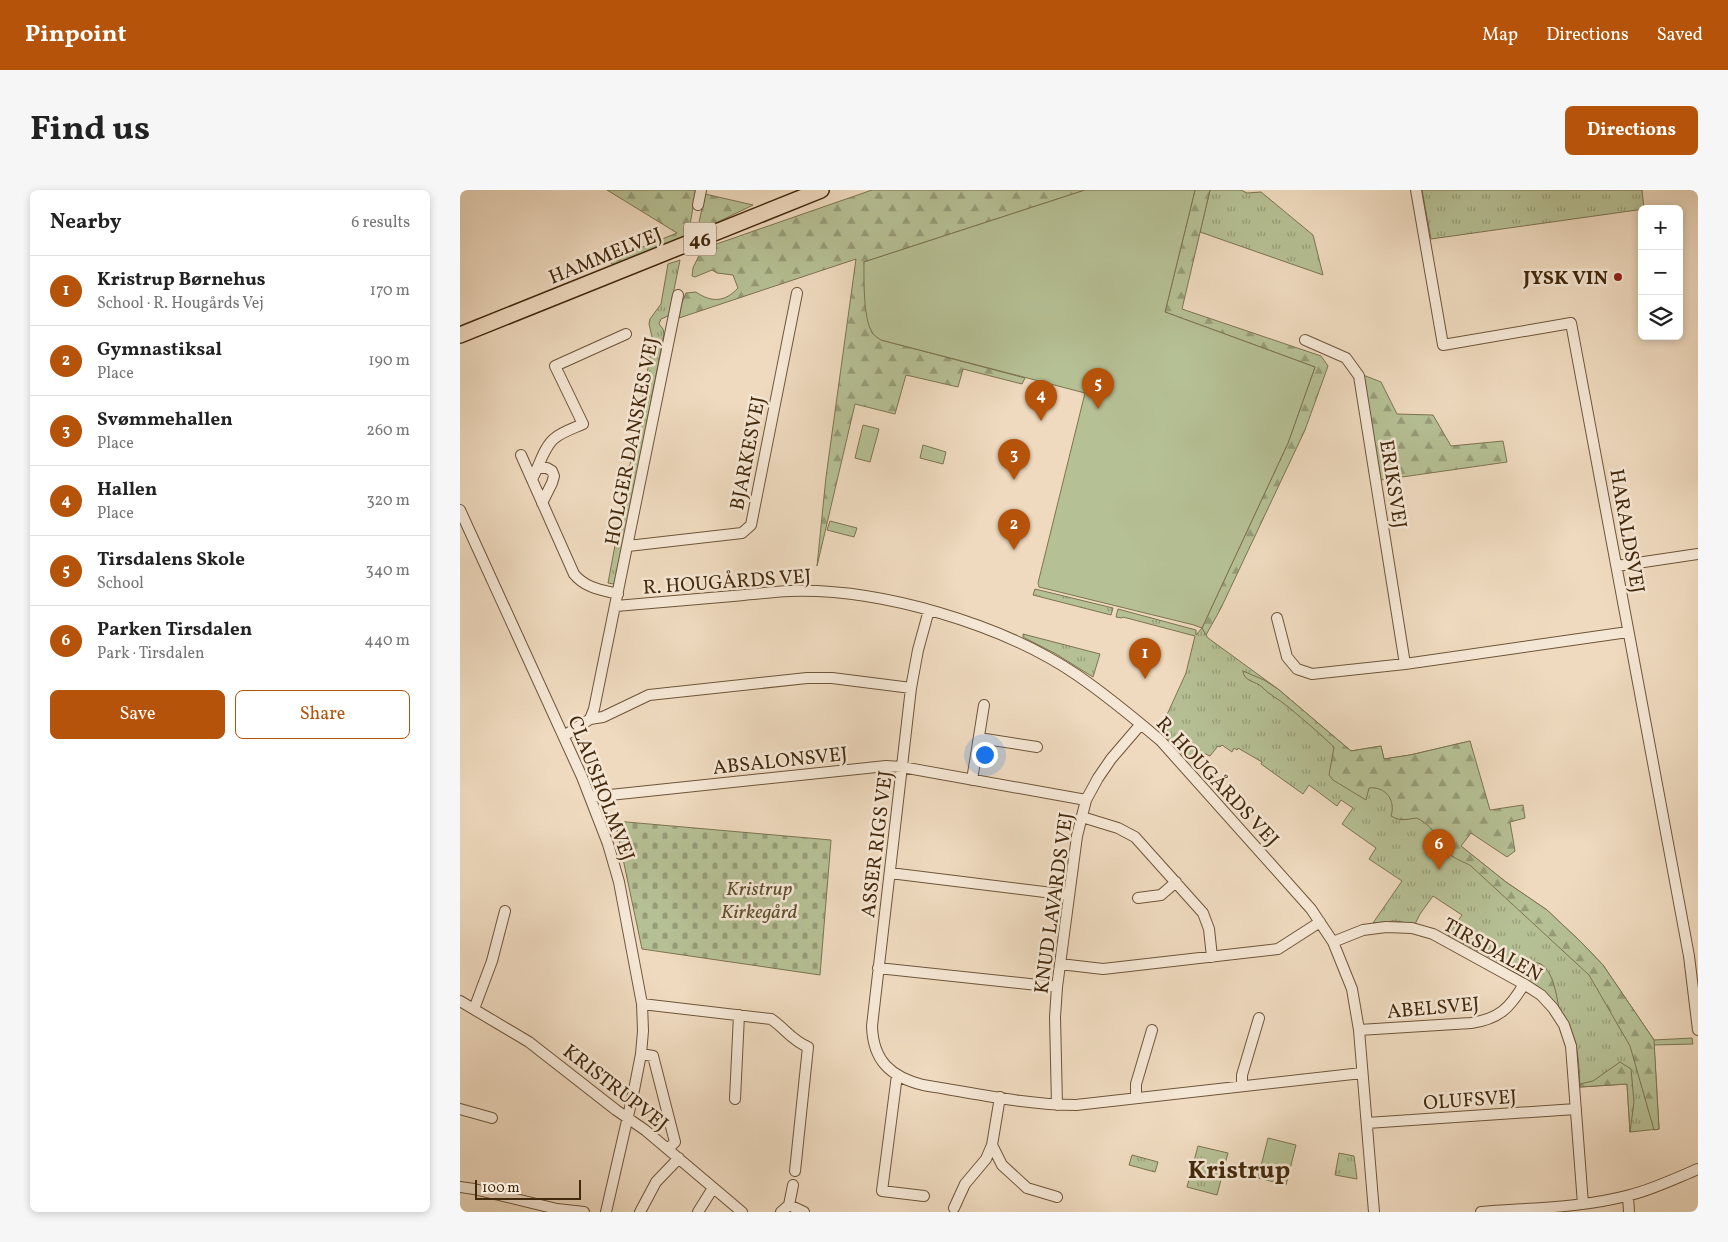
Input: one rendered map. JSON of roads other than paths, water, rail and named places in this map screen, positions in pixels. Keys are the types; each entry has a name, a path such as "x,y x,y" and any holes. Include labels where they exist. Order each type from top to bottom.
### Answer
{"highway":[{"name":"HAMMELVEJ","path":"460,335 821,190"}],"street":[{"path":"698,205 701,190"},
{"name":"HARALDSVEJ","path":"1416,190 1443,345 1572,323 1689,956 1698,1030"},
{"name":"BJARKESVEJ","path":"628,546 742,533 750,525 797,294"},
{"name":"HOLGER DANSKES VEJ","path":"590,719 594,709 616,606 678,295"},
{"name":"HOLGER DANSKES VEJ","path":"532,479 539,468 547,447 554,438 583,424 555,366 626,334"},
{"name":"ERIKSVEJ","path":"1305,340 1346,358 1359,376 1405,664"},
{"path":"521,455 574,574 580,582 618,594"},
{"path":"539,468 547,468 552,471 554,476 542,503"},
{"name":"CLAUSHOLMVEJ","path":"460,510 591,797 619,882 642,1004 643,1031 641,1054 606,1212"},
{"path":"1617,566 1698,554"},
{"name":"R. HOUGÅRDS VEJ","path":"616,606 790,591 864,596 928,610 980,625 1042,654 1077,675 1141,724 1160,741 1256,846 1311,909 1333,942 1352,989 1359,1030 1374,1212"},
{"name":"ASSER RIGS VEJ","path":"928,610 911,688 878,968 872,1038 880,1059 897,1076 910,1082 1057,1105 1076,1105 1362,1072"},
{"path":"1277,618 1287,656 1297,669 1312,674 1405,664 1628,632"},
{"path":"564,736 590,719 603,717 649,695 807,678 832,678 911,688"},
{"path":"972,780 984,705"},
{"name":"KNUD LAVARDS VEJ","path":"1057,1105 1055,1017 1057,987 1077,836 1086,800 1110,758 1141,724"},
{"path":"979,738 1037,747"},
{"name":"ABSALONSVEJ","path":"591,797 886,766 902,767 1086,800"},
{"path":"1082,817 1118,828 1135,838 1176,882 1203,913 1209,929 1212,957"},
{"path":"890,873 1070,895"},
{"path":"1138,898 1161,895 1176,882"},
{"path":"474,1009 492,961 505,912"},
{"path":"1060,964 1103,969 1278,949 1320,922"},
{"name":"TIRSDALEN","path":"1333,942 1370,929 1386,927 1412,928 1433,934 1541,995 1553,1008 1564,1025 1571,1046 1583,1204"},
{"path":"878,968 1057,987"},
{"name":"ABELSVEJ","path":"1359,1030 1471,1024 1486,1021 1497,1016 1507,1008 1524,984"},
{"name":"KRISTRUPVEJ","path":"460,1001 529,1042 668,1149 742,1212"},
{"path":"642,1004 771,1020 782,1026 797,1042 808,1047 795,1171"},
{"path":"735,1099 739,1015"},
{"path":"1242,1086 1242,1076 1259,1018"},
{"path":"1136,1098 1136,1084 1152,1030"},
{"path":"641,1054 653,1056 675,1142 668,1149"},
{"path":"897,1076 882,1191 924,1196"},
{"path":"954,1208 965,1184 986,1160 992,1145 1000,1097"},
{"path":"460,1109 492,1118"},
{"name":"OLUFSVEJ","path":"1367,1123 1576,1109"},
{"path":"992,1145 1002,1165 1027,1188 1057,1197"},
{"path":"640,1212 656,1182 679,1158"},
{"path":"1481,1212 1583,1204 1628,1196 1648,1190 1698,1168"},
{"path":"793,1185 785,1208 804,1212"},
{"path":"460,1187 557,1209 584,1212"},
{"path":"698,1212 713,1188"},
{"path":"1628,1196 1629,1212"}],"place":[{"name":"JYSK VIN","path":"1618,277"},
{"name":"Tirsdalens Skole","path":"1098,409"},
{"name":"Hallen","path":"1041,421"},
{"name":"Svømmehallen","path":"1014,480"},
{"name":"Gymnastiksal","path":"1014,550"},
{"name":"Kristrup Børnehus","path":"1145,679"},
{"name":"Parken Tirsdalen","path":"1439,870"}],"district":[{"name":"Kristrup","path":"1239,1169"}],"park label":[{"name":"Kristrup Kirkegård","path":"759,900"}]}
